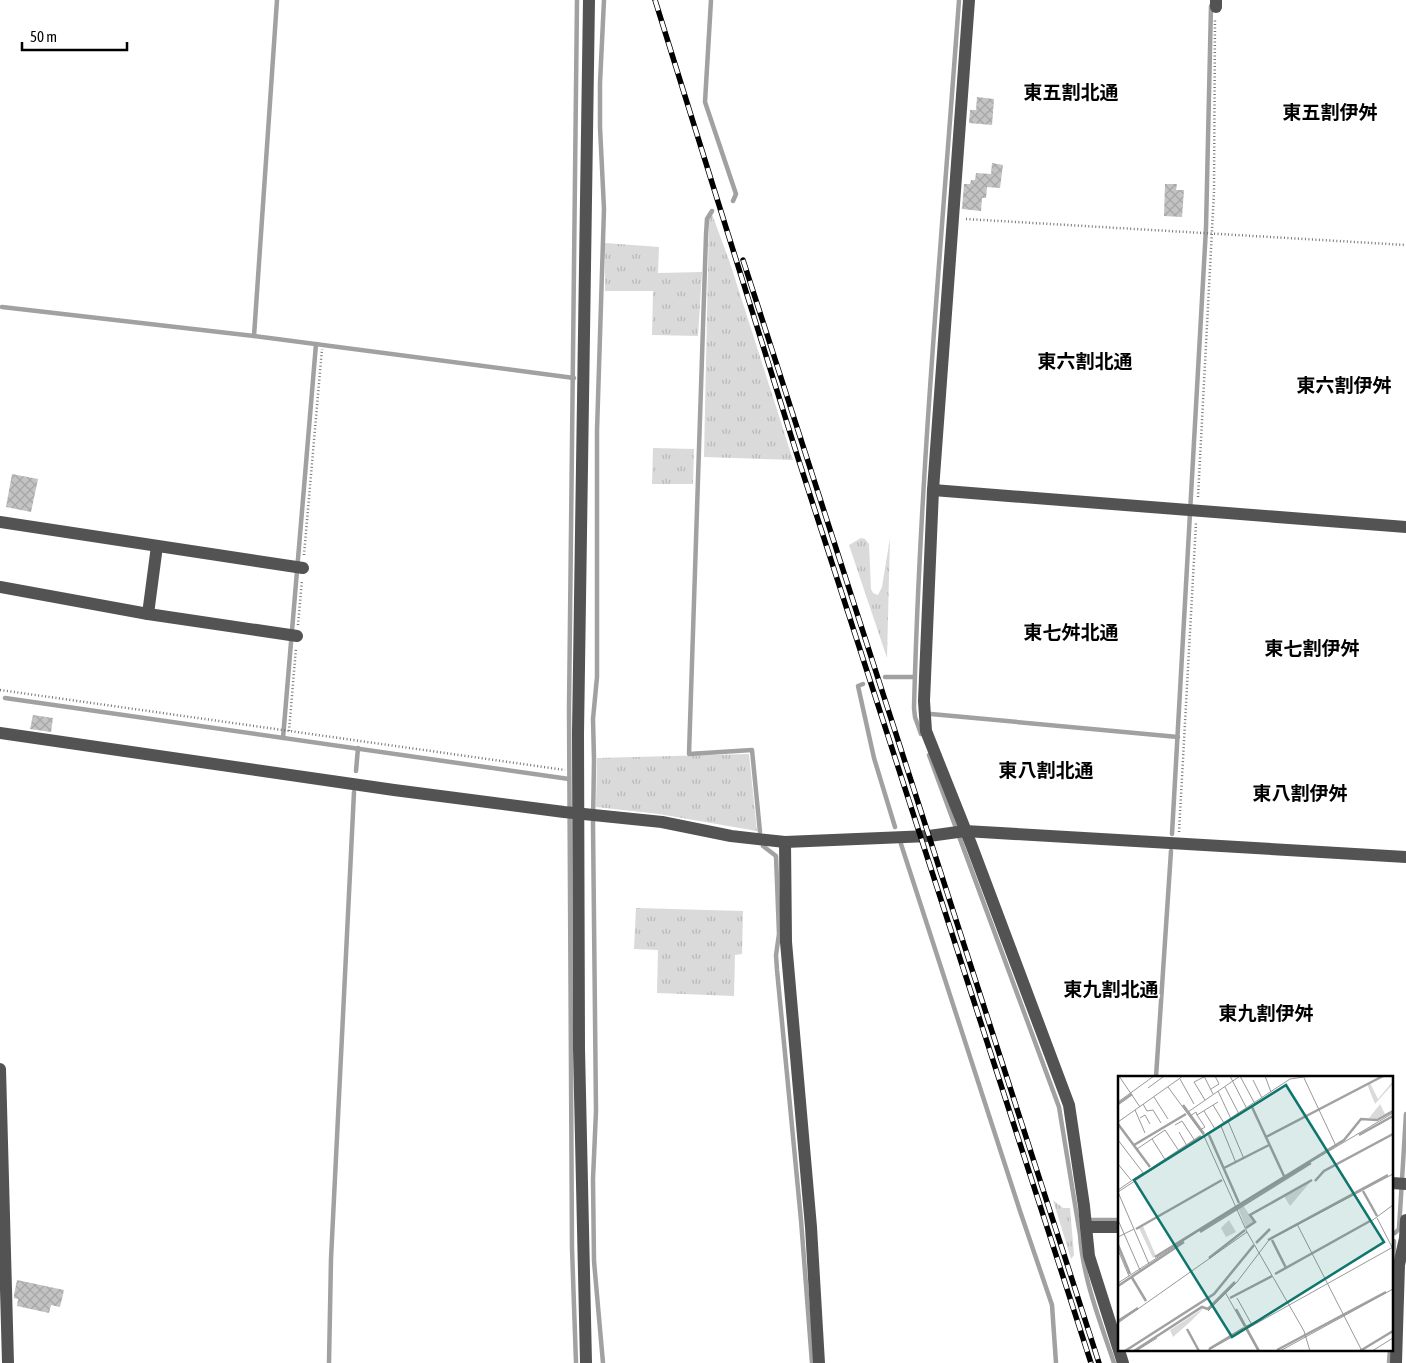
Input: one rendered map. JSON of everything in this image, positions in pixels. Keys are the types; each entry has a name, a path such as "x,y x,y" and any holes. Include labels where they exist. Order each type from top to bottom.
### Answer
{"street":[{"path":"586,1363 579,1058 589,0"},
{"path":"970,0 933,490 924,701 926,731 959,832 1036,1015 1069,1105 1086,1221 1089,1256 1118,1345"},
{"path":"933,490 1406,528"},
{"path":"0,522 299,568"},
{"path":"148,614 158,546"},
{"path":"0,587 148,614 293,636"},
{"path":"0,733 374,787 662,822 731,836 785,842 925,836 959,832 1178,843 1406,858"},
{"path":"785,842 786,942 811,1227 819,1363"},
{"path":"0,1069 2,1275 8,1363"},
{"path":"1396,1363 1399,1265 1406,1220"},
{"path":"1086,1221 1118,1228"},
{"path":"1120,1350 1124,1363"}],"path":[{"path":"1178,843 1193,511 1214,192 1216,3"},
{"path":"953,218 1406,246"},
{"path":"288,731 299,568 322,349"},
{"path":"0,690 561,770"}],"green space":[{"path":"712,214 730,263 793,460 704,457 709,220"},
{"path":"605,243 659,247 658,273 702,272 698,336 652,335 653,291 605,291"},
{"path":"653,448 694,449 693,484 652,484"},
{"path":"861,538 865,539 869,544 871,589 873,593 878,595 882,587 890,538 887,658 849,545"},
{"path":"749,754 757,831 659,814 596,807 597,758"},
{"path":"636,908 743,911 742,954 735,955 734,996 657,993 658,950 634,949"},
{"path":"1053,1200 1063,1208 1070,1208 1074,1255 1071,1259"}],"building":[{"path":"977,97 994,99 992,125 969,123 970,110 976,110"},
{"path":"992,163 1003,165 1000,188 987,187 986,198 982,198 981,211 962,209 964,184 970,184 971,180 975,180 976,173 991,174"},
{"path":"1165,184 1177,184 1176,190 1184,190 1182,217 1164,216"},
{"path":"12,474 38,479 31,512 6,507"},
{"path":"33,715 53,718 51,732 30,729"},
{"path":"17,1280 64,1290 60,1307 51,1305 49,1313 17,1306 18,1299 14,1298 14,1295"}],"waterway":[{"path":"254,336 277,0"},
{"path":"576,1363 572,1248 569,709 577,0"},
{"path":"603,1363 594,1261 593,1179 596,1111 593,719 597,677 597,431 604,209 600,83 604,0"},
{"path":"711,0 705,102 736,194 733,201"},
{"path":"921,734 914,708 921,531 932,354 959,0"},
{"path":"1172,834 1206,228 1211,6"},
{"path":"712,211 707,219 706,235 689,754 752,750 760,832"},
{"path":"2,307 254,336 574,378"},
{"path":"283,738 316,344"},
{"path":"885,677 915,677"},
{"path":"863,684 858,686 874,758 895,827"},
{"path":"5,698 569,779"},
{"path":"931,714 1178,737"},
{"path":"356,771 358,748"},
{"path":"929,755 1059,1107 1085,1268 1093,1300 1114,1363"},
{"path":"329,1363 331,1259 354,792"},
{"path":"901,844 1052,1305 1056,1363"},
{"path":"763,846 776,856 779,934 776,955 777,970 801,1220 812,1363"},
{"path":"1156,1076 1171,851"},
{"path":"1395,1233 1399,1229 1406,1114"},
{"path":"1087,1220 1118,1220"},
{"path":"1389,1363 1390,1350"}],"railway":[{"path":"655,0 798,458 1091,1363"},
{"path":"743,260 1099,1363"}],"district":[{"name":"東五割北通","path":"1071,92"},
{"name":"東五割伊舛","path":"1330,112"},
{"name":"東六割北通","path":"1085,361"},
{"name":"東六割伊舛","path":"1344,385"},
{"name":"東七舛北通","path":"1071,632"},
{"name":"東七割伊舛","path":"1312,648"},
{"name":"東八割北通","path":"1046,770"},
{"name":"東八割伊舛","path":"1300,793"},
{"name":"東九割北通","path":"1111,989"},
{"name":"東九割伊舛","path":"1266,1013"}]}
